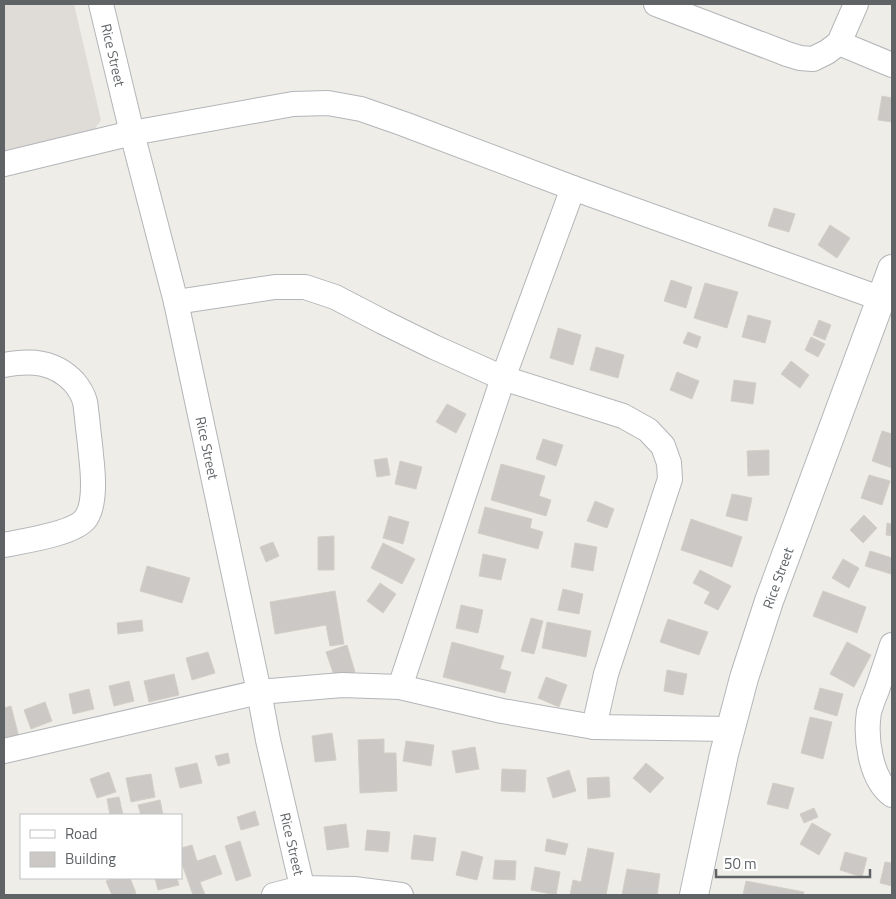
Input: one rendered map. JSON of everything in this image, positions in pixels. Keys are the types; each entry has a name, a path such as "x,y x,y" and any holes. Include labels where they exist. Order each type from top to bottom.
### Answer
{"street":[{"name":"Rice Street","path":"101,4 176,302 268,740 303,892"},
{"path":"656,4 800,58 813,59 839,43 856,4"},
{"path":"839,43 892,65"},
{"path":"4,164 132,133 293,104 328,103 361,109 404,124 573,188 882,299"},
{"path":"400,687 503,378 573,188"},
{"name":"Rice Street","path":"694,895 724,754 744,678 769,601 892,269"},
{"path":"176,302 275,286 305,287 335,297 434,347 503,378 623,416 648,430 662,446 669,463 670,479 606,674 594,727"},
{"path":"4,365 16,362 51,365 66,375 80,389 85,402 93,489 91,505 86,518 76,527 4,545"},
{"path":"892,645 870,711 868,735 878,779 886,791 892,795"},
{"path":"4,751 259,692 342,685 400,687 502,711 594,727 731,729"},
{"path":"274,895 354,889 402,895"}],"shaded area":[{"path":"4,4 74,4 101,120 88,138 4,157"}],"building":[{"path":"882,96 892,98 892,122 878,120"},
{"path":"774,208 795,214 789,232 768,226"},
{"path":"830,225 850,238 837,258 818,245"},
{"path":"671,280 692,287 686,308 664,301"},
{"path":"705,283 738,292 727,328 694,318"},
{"path":"748,315 771,321 765,343 742,337"},
{"path":"819,320 831,325 825,340 813,335"},
{"path":"558,328 581,335 573,365 550,358"},
{"path":"688,332 701,337 697,348 683,343"},
{"path":"811,337 825,344 818,357 805,350"},
{"path":"596,347 624,355 618,378 590,370"},
{"path":"791,361 809,375 800,388 781,374"},
{"path":"677,372 699,381 692,399 670,390"},
{"path":"734,380 756,383 753,404 731,401"},
{"path":"447,404 466,414 456,433 436,422"},
{"path":"882,431 892,434 892,468 872,461"},
{"path":"543,439 563,445 556,466 536,459"},
{"path":"769,450 769,475 748,476 747,451"},
{"path":"387,458 390,475 377,477 374,460"},
{"path":"400,461 422,467 416,489 395,484"},
{"path":"501,464 545,476 539,496 551,500 546,516 491,500"},
{"path":"869,475 890,481 882,505 861,498"},
{"path":"732,494 752,498 747,521 726,516"},
{"path":"595,501 614,509 607,528 587,521"},
{"path":"485,507 532,519 530,528 543,532 538,549 478,533"},
{"path":"864,515 877,528 863,543 850,530"},
{"path":"389,516 409,522 403,544 383,538"},
{"path":"691,519 742,537 732,567 681,550"},
{"path":"887,523 892,524 892,536 886,535"},
{"path":"334,536 334,570 318,570 318,537"},
{"path":"273,542 279,556 266,562 260,547"},
{"path":"383,543 415,559 402,584 371,568"},
{"path":"575,543 597,547 593,571 571,567"},
{"path":"870,551 892,558 891,574 865,566"},
{"path":"483,554 506,559 501,580 479,576"},
{"path":"843,559 859,568 849,588 832,578"},
{"path":"147,566 190,578 182,603 140,591"},
{"path":"700,570 731,586 718,610 704,603 710,592 693,583"},
{"path":"380,583 396,594 383,613 367,601"},
{"path":"563,589 583,594 579,614 558,610"},
{"path":"335,591 344,644 330,646 326,625 275,634 270,602"},
{"path":"823,591 866,607 857,633 813,616"},
{"path":"461,605 483,610 478,633 456,628"},
{"path":"531,618 543,621 534,654 521,651"},
{"path":"668,619 708,632 699,655 660,642"},
{"path":"142,620 143,631 118,634 117,623"},
{"path":"547,622 591,631 586,657 542,648"},
{"path":"452,642 504,656 500,669 511,672 505,693 443,677"},
{"path":"847,642 871,655 854,687 830,674"},
{"path":"347,645 355,672 335,678 326,652"},
{"path":"208,652 215,673 192,680 186,658"},
{"path":"667,670 687,674 683,695 664,691"},
{"path":"174,674 179,695 149,702 144,681"},
{"path":"546,677 567,685 559,707 538,698"},
{"path":"129,681 134,701 114,706 109,686"},
{"path":"820,688 843,694 837,716 814,709"},
{"path":"89,689 94,709 73,714 69,694"},
{"path":"45,702 52,721 31,729 24,710"},
{"path":"11,706 21,745 4,749 4,708"},
{"path":"810,717 832,722 823,759 801,753"},
{"path":"332,733 336,760 315,762 312,736"},
{"path":"384,739 384,753 396,753 397,791 360,793 358,740"},
{"path":"406,741 434,745 431,766 403,761"},
{"path":"475,747 479,769 456,773 452,751"},
{"path":"228,753 230,763 218,766 215,756"},
{"path":"197,763 202,783 180,788 175,768"},
{"path":"646,763 664,778 650,793 633,778"},
{"path":"502,769 526,770 525,792 501,791"},
{"path":"569,770 576,791 553,798 547,778"},
{"path":"109,772 116,792 97,798 90,779"},
{"path":"151,774 155,797 131,802 126,778"},
{"path":"609,777 610,797 588,799 587,778"},
{"path":"773,783 794,788 788,809 767,804"},
{"path":"119,797 123,814 110,814 107,799"},
{"path":"160,800 163,814 141,814 138,805"},
{"path":"814,808 818,817 804,823 800,814"},
{"path":"255,811 259,825 241,830 237,817"},
{"path":"812,823 831,834 819,855 800,844"},
{"path":"346,824 349,847 327,850 324,827"},
{"path":"367,830 390,832 388,852 365,850"},
{"path":"414,835 436,838 433,861 411,859"},
{"path":"547,839 568,844 565,855 545,851"},
{"path":"240,841 251,876 236,881 225,846"},
{"path":"192,845 197,861 215,855 222,874 200,882 205,895 193,895 182,864 182,848"},
{"path":"588,848 614,853 606,895 570,895 573,880 581,882"},
{"path":"462,851 483,857 477,880 456,875"},
{"path":"845,852 867,858 862,877 840,870"},
{"path":"495,860 516,861 515,880 493,879"},
{"path":"885,862 892,863 892,886 880,883"},
{"path":"535,867 560,872 556,895 531,890"},
{"path":"627,869 660,874 657,895 622,895"},
{"path":"111,879 130,879 136,893 112,895 106,881"},
{"path":"155,879 177,879 179,885 158,890"},
{"path":"746,881 804,892 803,895 743,895"}]}
